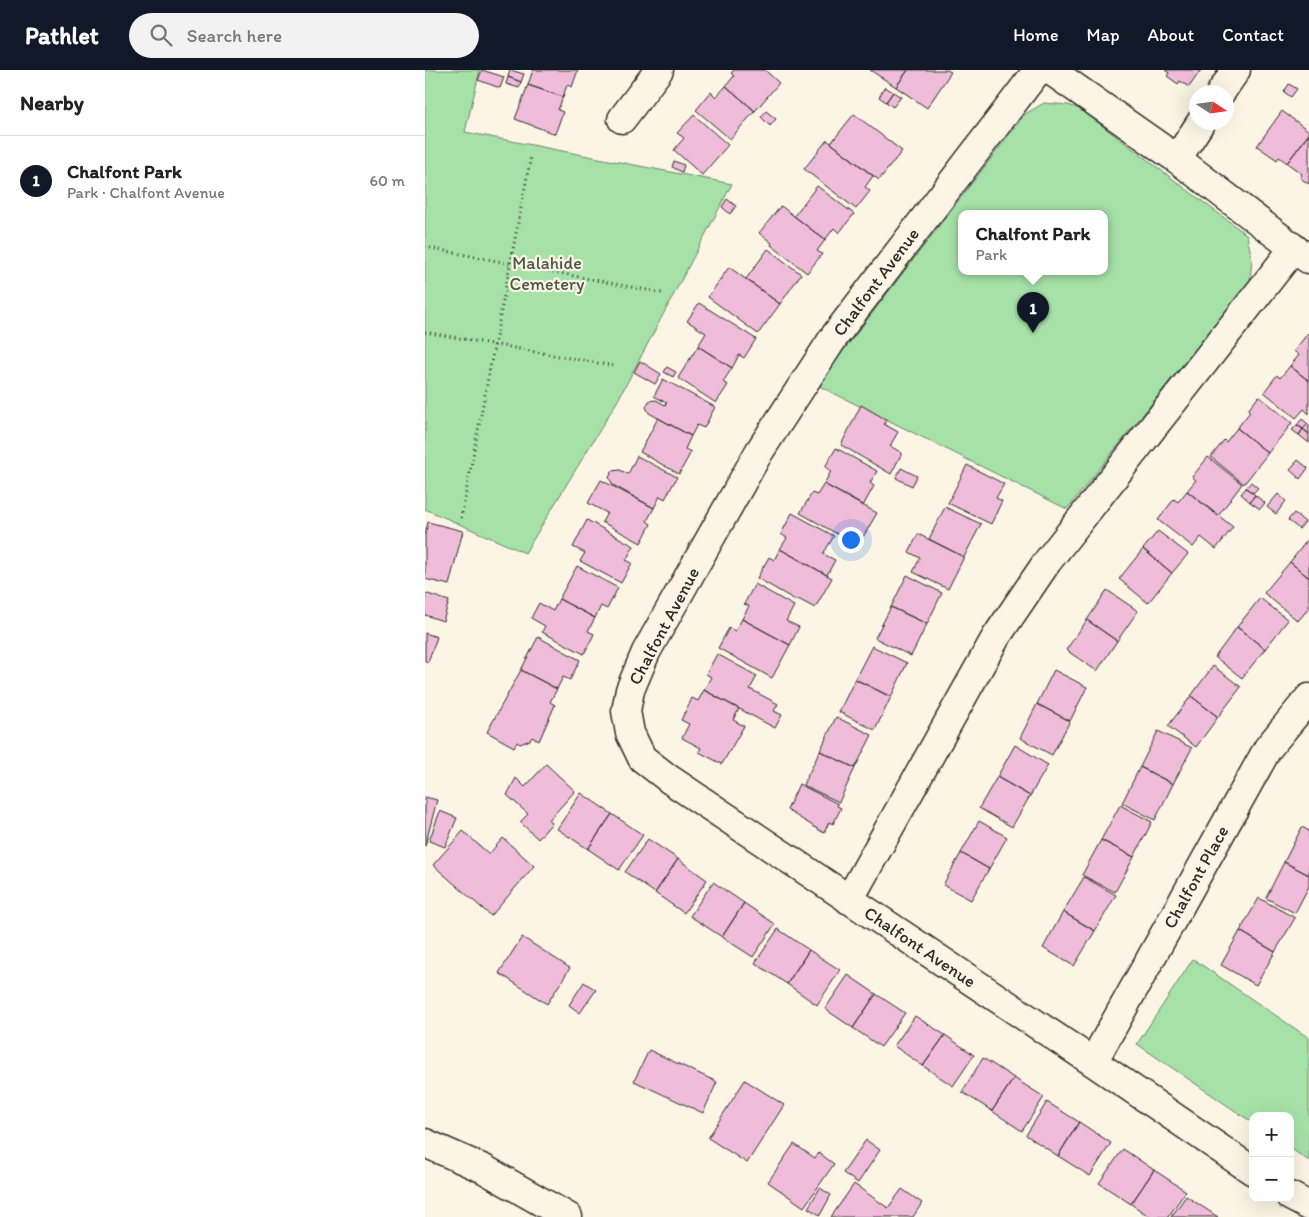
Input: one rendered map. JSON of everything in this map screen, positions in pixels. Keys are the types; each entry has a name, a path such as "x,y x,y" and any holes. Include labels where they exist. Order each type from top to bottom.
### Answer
{"street":[{"path":"622,119 659,70"},
{"name":"Chalfont Avenue","path":"1038,70 834,337 759,452 646,652 630,690 626,711 630,733 643,758 669,779 1249,1168"},
{"path":"849,900 995,636 1047,562 1301,254 1177,159 1050,70"},
{"path":"1226,85 1236,70"},
{"path":"1177,159 1196,130"},
{"name":"Chalfont Place","path":"1093,1062 1268,748 1309,698"},
{"path":"425,1143 484,1170 568,1217"},
{"path":"1294,1198 1309,1206"}],"path":[{"path":"461,518 531,156"},
{"path":"425,247 662,294"},
{"path":"425,332 614,366"}],"green space":[{"name":"Malahide Cemetery","path":"425,70 480,70 465,132 732,184 618,400 525,553 425,509"},
{"path":"1044,103 1068,105 1080,109 1247,235 1252,260 1250,281 1067,509 817,385 1025,114"},
{"path":"1193,959 1309,1038 1309,1161 1294,1151 1294,1112 1249,1112 1249,1120 1137,1044"}],"building":[{"path":"482,70 504,77 500,88 478,80"},
{"path":"510,70 524,74 521,82 508,77"},
{"path":"533,70 578,70 572,87 567,85 563,97 528,85"},
{"path":"734,70 765,70 779,83 755,111 726,86 734,76 731,73"},
{"path":"870,70 908,70 896,87"},
{"path":"908,70 947,70 951,72 927,108 896,87"},
{"path":"1165,70 1201,70 1189,87 1180,81 1178,84 1167,76 1169,73"},
{"path":"508,77 521,82 519,88 506,84"},
{"path":"1289,84 1297,89 1291,97 1284,92"},
{"path":"528,85 563,97 558,110 563,112 555,134 515,119"},
{"path":"726,86 755,111 730,139 696,110 711,92 716,97"},
{"path":"885,87 893,92 886,102 879,97"},
{"path":"893,92 901,97 893,107 886,102"},
{"path":"766,111 776,119 770,126 761,117"},
{"path":"1282,111 1309,131 1309,134 1287,163 1279,157 1277,160 1257,146"},
{"path":"854,114 902,151 879,180 831,143"},
{"path":"694,115 728,145 702,175 674,150 684,138 677,133"},
{"path":"1309,134 1309,184 1300,178 1302,174 1287,163"},
{"path":"827,140 873,176 865,187 870,191 856,209 804,169"},
{"path":"674,161 684,165 682,172 672,167"},
{"path":"817,186 854,214 839,233 834,228 825,240 794,216"},
{"path":"727,199 736,206 730,214 722,207"},
{"path":"781,206 825,240 817,251 822,254 807,273 771,245 772,243 759,233"},
{"path":"768,249 801,274 780,304 746,279"},
{"path":"729,267 780,304 758,334 708,297"},
{"path":"699,303 756,339 744,358 739,355 732,368 698,346 706,333 687,321"},
{"path":"1308,333 1309,381 1290,366 1299,355 1294,351"},
{"path":"698,346 732,368 723,382 728,385 716,403 678,378"},
{"path":"640,361 661,374 655,384 634,372"},
{"path":"1290,366 1309,381 1309,414 1304,409 1296,418 1264,392 1277,375 1280,378"},
{"path":"667,367 676,372 673,377 664,372"},
{"path":"663,379 715,407 704,428 697,425 691,436 649,413 646,407 649,401 656,400 665,405 667,403 654,396"},
{"path":"1259,396 1292,423 1268,453 1237,428 1250,412 1248,410"},
{"path":"861,405 887,420 884,424 898,432 890,446 902,453 891,474 841,445"},
{"path":"658,418 691,436 685,449 691,452 679,474 640,452"},
{"path":"1302,419 1308,424 1303,429 1297,425"},
{"path":"1297,425 1303,429 1299,435 1292,430"},
{"path":"1309,425 1309,434 1303,429"},
{"path":"1237,428 1268,453 1244,484 1211,457 1224,440 1226,442"},
{"path":"1303,429 1309,434 1309,443 1299,435"},
{"path":"836,448 877,471 870,483 874,486 863,506 824,484 831,471 825,467"},
{"path":"637,456 677,477 665,499 660,496 654,508 613,485 609,478 612,471 620,470 628,474"},
{"path":"1208,457 1242,484 1218,516 1187,491 1196,480 1192,477"},
{"path":"1298,460 1308,468 1300,479 1290,470"},
{"path":"967,465 1004,484 996,498 1002,501 991,524 948,503"},
{"path":"901,468 917,476 912,486 896,478"},
{"path":"601,480 654,508 647,521 651,524 641,543 602,522 607,513 588,503"},
{"path":"1251,482 1258,488 1253,493 1246,488"},
{"path":"824,484 877,513 859,544 800,513 812,493 817,495"},
{"path":"1246,488 1255,495 1250,502 1241,494"},
{"path":"1187,491 1233,527 1216,549 1201,537 1193,547 1158,520 1174,499 1178,502"},
{"path":"1278,494 1286,501 1276,514 1267,507"},
{"path":"1255,495 1265,503 1260,509 1250,502"},
{"path":"945,507 981,524 964,557 929,539"},
{"path":"792,513 834,536 823,554 835,560 827,575 780,549 787,538 781,534"},
{"path":"1294,513 1305,522 1299,529 1288,520"},
{"path":"587,520 634,546 626,560 632,563 621,583 580,561 585,553 573,547"},
{"path":"428,522 463,531 449,585 425,579 425,535"},
{"path":"1158,531 1188,554 1172,573 1143,549"},
{"path":"918,534 964,557 948,589 913,572 920,558 909,552"},
{"path":"1309,538 1309,578 1290,562"},
{"path":"780,549 832,578 815,608 798,599 797,601 757,578 769,557 774,560"},
{"path":"1143,549 1172,573 1148,603 1119,579"},
{"path":"1290,562 1309,578 1309,608 1298,621 1264,593"},
{"path":"577,566 618,588 607,609 601,606 595,618 559,599"},
{"path":"907,575 942,593 927,624 891,607"},
{"path":"755,584 794,606 786,621 799,627 790,645 742,619 749,606 744,604"},
{"path":"1107,590 1138,611 1117,641 1087,620"},
{"path":"425,593 449,601 443,621 425,615"},
{"path":"1260,598 1288,620 1265,649 1237,627"},
{"path":"559,599 595,618 588,631 594,634 584,654 542,632 545,626 531,618 539,603 553,611"},
{"path":"891,607 927,624 911,656 875,638"},
{"path":"742,619 790,645 772,678 718,648 729,628 735,631"},
{"path":"1087,620 1117,641 1097,671 1066,650"},
{"path":"1237,627 1265,649 1242,678 1215,657"},
{"path":"425,633 437,637 428,662 425,661"},
{"path":"538,637 580,660 570,680 563,677 557,689 521,670"},
{"path":"872,646 907,663 891,697 855,679"},
{"path":"717,654 757,676 750,689 778,704 774,711 782,715 775,728 704,690 711,677 706,674"},
{"path":"1213,666 1241,687 1218,717 1191,696"},
{"path":"521,670 557,689 550,702 555,705 539,741 532,737 530,740 520,744 517,742 514,747 487,732"},
{"path":"1054,670 1087,687 1070,721 1037,704"},
{"path":"855,679 891,697 875,730 839,712"},
{"path":"704,690 739,709 733,720 744,726 722,764 699,752 701,748 682,738 689,724 681,720 692,698 698,701"},
{"path":"1191,696 1218,717 1196,747 1168,726"},
{"path":"1037,704 1070,721 1052,755 1020,738"},
{"path":"836,717 872,735 855,768 820,751"},
{"path":"1158,731 1192,748 1173,784 1140,767"},
{"path":"1015,745 1048,765 1030,796 997,777"},
{"path":"820,751 855,768 839,802 803,785"},
{"path":"546,764 575,791 549,820 552,823 538,839 520,822 528,814 507,795 516,778 525,787"},
{"path":"1140,767 1173,784 1155,820 1122,803"},
{"path":"997,777 1030,796 1012,827 979,808"},
{"path":"799,784 838,804 837,806 841,808 833,824 829,822 824,833 787,810"},
{"path":"581,793 612,814 588,849 557,829"},
{"path":"425,797 437,800 425,846"},
{"path":"1120,805 1152,822 1134,857 1101,840"},
{"path":"440,811 457,818 445,847 429,841"},
{"path":"612,814 643,835 619,870 588,849"},
{"path":"979,821 1007,837 989,869 961,853"},
{"path":"1302,827 1309,831 1309,875 1284,862"},
{"path":"463,831 489,854 503,838 534,866 491,916 433,865"},
{"path":"648,839 678,859 655,893 625,872"},
{"path":"1101,840 1134,857 1115,892 1082,875"},
{"path":"961,853 989,869 971,900 943,885"},
{"path":"678,859 707,880 684,913 655,893"},
{"path":"1284,862 1309,875 1309,886 1295,913 1266,898"},
{"path":"1084,877 1116,895 1095,931 1063,912"},
{"path":"713,882 744,903 722,937 690,916"},
{"path":"1259,898 1295,918 1275,952 1240,931"},
{"path":"744,903 775,924 753,957 722,937"},
{"path":"1063,912 1095,931 1074,966 1043,948"},
{"path":"778,929 809,950 787,984 755,963"},
{"path":"1240,931 1275,952 1256,985 1221,965"},
{"path":"522,937 570,968 547,1004 499,973"},
{"path":"809,950 840,970 817,1005 787,984"},
{"path":"848,975 876,994 853,1028 825,1009"},
{"path":"584,982 596,990 580,1013 569,1005"},
{"path":"876,994 905,1013 881,1047 853,1028"},
{"path":"915,1016 945,1035 923,1066 894,1046"},
{"path":"945,1035 974,1055 953,1086 923,1066"},
{"path":"649,1050 717,1082 703,1113 634,1081"},
{"path":"983,1058 1014,1078 992,1111 962,1092"},
{"path":"1014,1078 1044,1097 1022,1131 992,1111"},
{"path":"745,1080 784,1105 747,1163 708,1138"},
{"path":"1047,1102 1079,1122 1058,1156 1026,1135"},
{"path":"1079,1122 1111,1143 1090,1176 1058,1156"},
{"path":"866,1140 880,1150 858,1183 843,1173"},
{"path":"794,1144 815,1158 819,1153 834,1164 804,1207 768,1182"},
{"path":"1123,1149 1154,1170 1131,1204 1099,1183"},
{"path":"1154,1170 1186,1191 1168,1217 1150,1217 1131,1204"},
{"path":"854,1184 888,1208 902,1189 922,1203 913,1217 831,1217"},
{"path":"820,1188 831,1195 820,1215 808,1208"},
{"path":"1186,1196 1218,1217 1171,1217"}],"place":[{"name":"Chalfont Park","path":"1033,333"}]}
